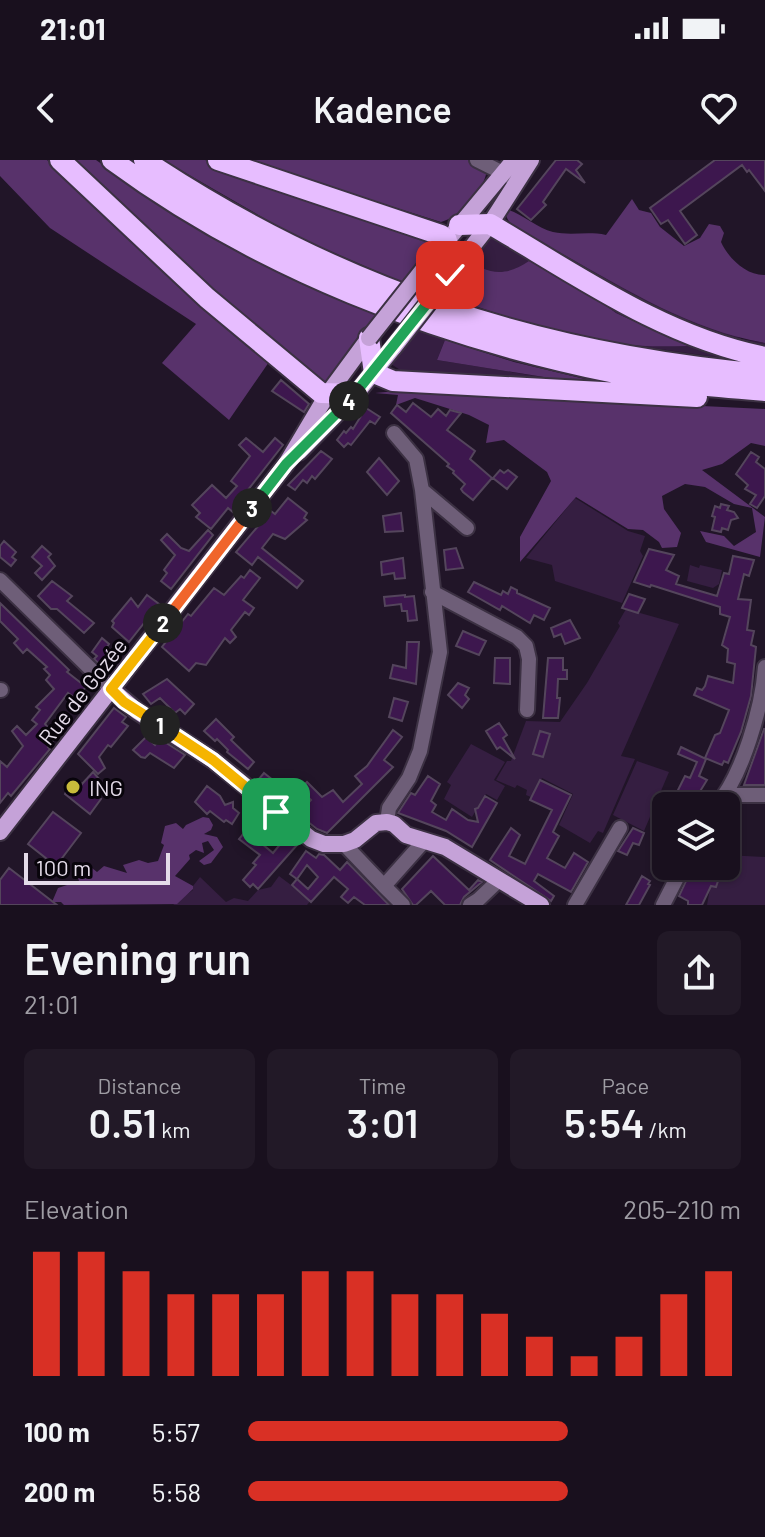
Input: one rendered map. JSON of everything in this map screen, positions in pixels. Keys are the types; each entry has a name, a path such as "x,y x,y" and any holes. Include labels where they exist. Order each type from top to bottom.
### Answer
{"highway":[{"path":"60,160 207,298 309,384 327,395 356,394"},
{"path":"112,160 192,213 273,258 356,295 459,333 537,356 617,374 765,393"},
{"path":"144,160 198,196 281,242 361,278 468,317 542,339 621,356 765,374"},
{"path":"218,160 441,235 490,224 669,326 718,346 765,357"},
{"path":"450,275 453,233"},
{"path":"369,338 374,373 393,381 746,400 765,393"}],"main road":[{"name":"Rue de Gozée","path":"0,832 286,464 327,395 369,338 453,233 511,171 531,160"},
{"name":"Rue de Gozée","path":"286,464 374,373 490,224 511,171"},
{"path":"111,689 137,711 213,760 311,839 324,844 344,844 355,840 376,823 394,824 406,835 445,847 541,905"}],"street":[{"path":"477,160 511,171"},
{"path":"387,822 389,808 409,778 420,751 440,652 416,459 394,433"},
{"path":"422,490 467,528"},
{"path":"0,580 111,689"},
{"path":"432,592 517,637 526,646 529,659 527,710"},
{"path":"724,792 757,717 765,667"},
{"path":"740,798 765,795"},
{"path":"575,905 620,828"},
{"path":"384,886 424,841"},
{"path":"344,844 403,905"},
{"path":"470,905 499,880"},
{"path":"663,905 676,880"}],"shaded area":[{"path":"0,160 47,160 269,362 229,420 162,363 196,324 50,228 0,176"},
{"path":"70,160 96,160 160,205 257,262 378,315 326,383 317,379 216,296"},
{"path":"163,160 205,160 437,240 404,283 295,236"},
{"path":"244,160 468,160 487,170 470,202 456,215 441,222"},
{"path":"632,199 639,210 651,213 660,227 684,246 700,238 709,224 720,226 724,233 721,242 733,260 752,273 765,275 765,343 702,325 642,298 518,229 506,214 506,209 553,232 606,235"},
{"path":"492,234 758,363 631,345 686,345 616,313 586,291 514,272 489,272 482,268 462,275"},
{"path":"537,240 742,339 765,343 765,348 675,317"},
{"path":"529,261 586,291 616,313 688,346 639,346 609,342 537,325 444,296 462,275 482,268 495,272 507,271"},
{"path":"417,329 445,340 437,360 574,382 585,379 627,384 624,387 405,373 391,364"},
{"path":"445,340 514,362 585,379 575,382 437,360"},
{"path":"397,391 765,409 765,446 751,443 722,464 702,470 765,517 760,557 706,542 700,531 724,536 734,546 756,532 752,508 734,504 705,487 685,484 662,496 664,509 681,533 677,547 662,548 643,530 628,529 576,497 520,562 520,537 551,481 547,472 504,440 486,443 489,425 469,415 415,398 396,405 398,395 375,393"},
{"path":"575,498 628,531 645,536 640,551 643,556 622,603 555,581 552,565 526,558"},
{"path":"690,565 722,570 719,584 713,588 687,581"},
{"path":"626,609 679,624 621,756 635,759 603,833 598,831 590,843 559,825 573,794 542,778 531,797 526,795 527,790 517,785 515,788 496,780 507,761 511,761 526,721 560,722 587,683 620,626 618,623"},
{"path":"471,744 505,762 494,780 505,786 497,800 486,794 472,817 444,799 451,785 447,782"},
{"path":"637,761 669,772 661,792 652,792 652,812 644,831 613,815"},
{"path":"203,817 209,818 213,825 204,834 217,837 223,847 211,863 204,865 199,861 214,850 208,841 202,843 204,853 196,850 189,855 190,859 175,876 193,886 193,889 177,904 64,905 52,902 58,888 79,881 77,875 87,864 97,872 104,866 127,873 123,865 139,860 148,863 158,861 164,845 161,843 165,826 176,823 183,829"},
{"path":"740,856 765,857 765,905 707,905 711,880 740,880"},
{"path":"279,876 311,900 307,905 173,905 193,890 200,877 226,902 234,898 248,901 258,890 271,887"}],"building":[{"path":"556,160 577,160 582,164 576,170 585,183 566,169 543,202 546,205 531,220 517,209"},
{"path":"715,160 765,160 765,191 742,165 680,211 697,235 685,244 668,220 661,224 650,208"},
{"path":"281,380 309,404 304,412 272,391"},
{"path":"413,403 431,417 438,409 446,416 450,410 461,413 447,430 475,451 470,459 492,478 473,500 461,489 465,484 447,466 449,464 391,413 397,405 406,412"},
{"path":"366,408 380,417 375,424 370,421 351,445 348,443 344,447 337,440 344,431 353,429"},
{"path":"246,438 263,452 275,438 283,445 240,500 242,502 234,513 228,508 211,529 196,517 200,513 192,505 212,485 226,498 237,486 231,481 250,456 239,445"},
{"path":"321,451 332,459 315,479 312,476 307,483 303,480 295,490 288,485"},
{"path":"751,452 759,457 756,462 765,469 765,496 757,508 750,504 756,495 745,489 748,485 736,474"},
{"path":"379,458 399,481 387,495 367,472"},
{"path":"500,470 504,473 508,470 517,477 507,489 493,478"},
{"path":"288,498 307,513 304,518 307,520 285,539 273,534 262,548 303,581 297,588 258,557 252,565 236,552 271,511 275,514"},
{"path":"721,504 729,506 727,510 734,512 738,518 731,520 728,530 722,528 721,532 712,530 715,517 712,516 715,506 720,508"},
{"path":"401,513 403,531 385,532 383,516"},
{"path":"208,530 213,535 171,589 161,581 167,573 164,570 175,555 161,540 167,534 181,548 189,551"},
{"path":"4,541 16,552 12,557 16,560 11,566 0,557 0,546"},
{"path":"42,546 51,554 48,557 55,566 42,580 35,573 42,566 32,557"},
{"path":"456,548 463,568 446,570 444,550"},
{"path":"649,549 674,555 666,570 679,576 676,584 717,596 724,573 729,574 733,556 754,560 749,576 744,574 738,599 751,600 747,630 754,631 751,645 756,647 751,696 728,763 724,761 722,765 705,758 729,710 694,695 697,688 702,690 705,686 708,676 733,683 735,664 727,662 728,649 722,645 730,617 720,614 720,607 634,582"},
{"path":"403,558 405,578 395,579 394,573 382,575 381,562"},
{"path":"250,570 260,578 243,600 254,608 249,615 245,612 231,630 236,637 230,643 225,638 206,665 196,663 189,671 162,647 214,588 224,595"},
{"path":"52,581 72,596 67,601 94,623 84,633 38,596"},
{"path":"474,582 501,595 503,591 508,594 511,587 517,593 550,608 544,620 534,615 530,623 502,606 500,610 468,592"},
{"path":"629,594 645,599 638,613 622,608"},
{"path":"147,595 159,604 129,642 112,627 112,621 131,598 138,607"},
{"path":"414,596 417,620 408,621 407,611 402,611 401,604 385,606 384,597"},
{"path":"0,603 69,670 67,672 86,687 76,699 68,693 45,724 56,737 48,747 50,749 11,796 8,793 0,803 0,761 7,767 23,746 12,731 17,726 26,735 37,724 32,720 40,710 36,707 54,689 46,680 50,675 44,669 47,667 27,649 23,653 14,643 18,639 0,621"},
{"path":"570,620 580,638 565,644 561,634 554,637 551,628"},
{"path":"463,631 486,641 479,655 456,646"},
{"path":"102,638 109,644 107,647 119,656 107,671 94,659 97,656 92,652"},
{"path":"407,642 419,642 416,684 390,678 393,665 406,668"},
{"path":"495,658 510,658 510,684 494,683"},
{"path":"548,658 563,658 563,670 567,670 567,679 558,679 558,718 543,718"},
{"path":"167,679 194,704 185,714 180,709 175,713 160,698 151,704 143,694"},
{"path":"458,683 469,688 465,695 469,699 462,708 448,695"},
{"path":"394,698 408,702 402,721 389,717"},
{"path":"114,708 126,717 122,722 128,726 99,757 105,768 98,774 78,754"},
{"path":"216,719 234,737 231,740 254,762 248,769 217,739 215,741 204,731"},
{"path":"499,723 507,735 503,738 515,759 500,747 497,749 486,731"},
{"path":"764,729 765,785 744,785"},
{"path":"393,730 402,737 384,760 393,767 327,833 298,814 311,800 300,789 307,782 322,797 333,790 343,802 362,784 355,776 367,766"},
{"path":"540,731 550,734 543,757 533,754"},
{"path":"146,737 155,745 160,739 185,755 174,768 150,753 145,758 141,757 133,750"},
{"path":"681,747 706,759 699,776 707,780 700,792 677,792 685,776 690,778 697,762 678,754"},
{"path":"93,772 100,780 90,790 101,799 90,814 65,794 72,781 82,784"},
{"path":"264,773 283,788 277,795 258,780"},
{"path":"428,776 440,784 431,801 436,805 432,812 446,820 452,809 468,820 478,822 475,809 485,796 497,803 472,847 446,831 398,813 411,793 415,795"},
{"path":"540,780 571,795 553,832 559,836 547,858 565,868 574,853 588,862 571,892 538,874 534,881 554,896 551,901 490,860 511,828 520,835 509,856 525,864 552,810 530,800"},
{"path":"207,786 220,796 225,805 233,802 233,808 239,813 232,824 210,811 207,814 195,802"},
{"path":"53,812 81,833 56,866 28,844"},
{"path":"253,822 268,834 261,843 273,853 287,836 297,845 258,889 253,884 250,887 243,880 260,855 239,839"},
{"path":"633,828 644,833 639,845 633,843 627,855 618,851"},
{"path":"306,851 316,858 319,854 324,855 340,870 347,862 389,905 365,905 354,897 348,903 341,897 348,889 334,877 311,902 292,885 297,879 290,874","holes":["307,865 318,877 308,889 297,879"]},
{"path":"433,856 469,890 478,880 482,882 464,897 460,905 445,905 431,891 413,905 402,889"},
{"path":"9,868 57,905 0,905 0,880"},
{"path":"642,876 650,881 650,885 639,905 626,905"},
{"path":"686,880 718,880 716,887 711,886 702,905 688,905 688,901 679,896"}],"place":[{"name":"ING","path":"73,787"}],"route":[{"path":"276,812 213,760 121,700 111,689 286,464 374,373 450,275"}]}
